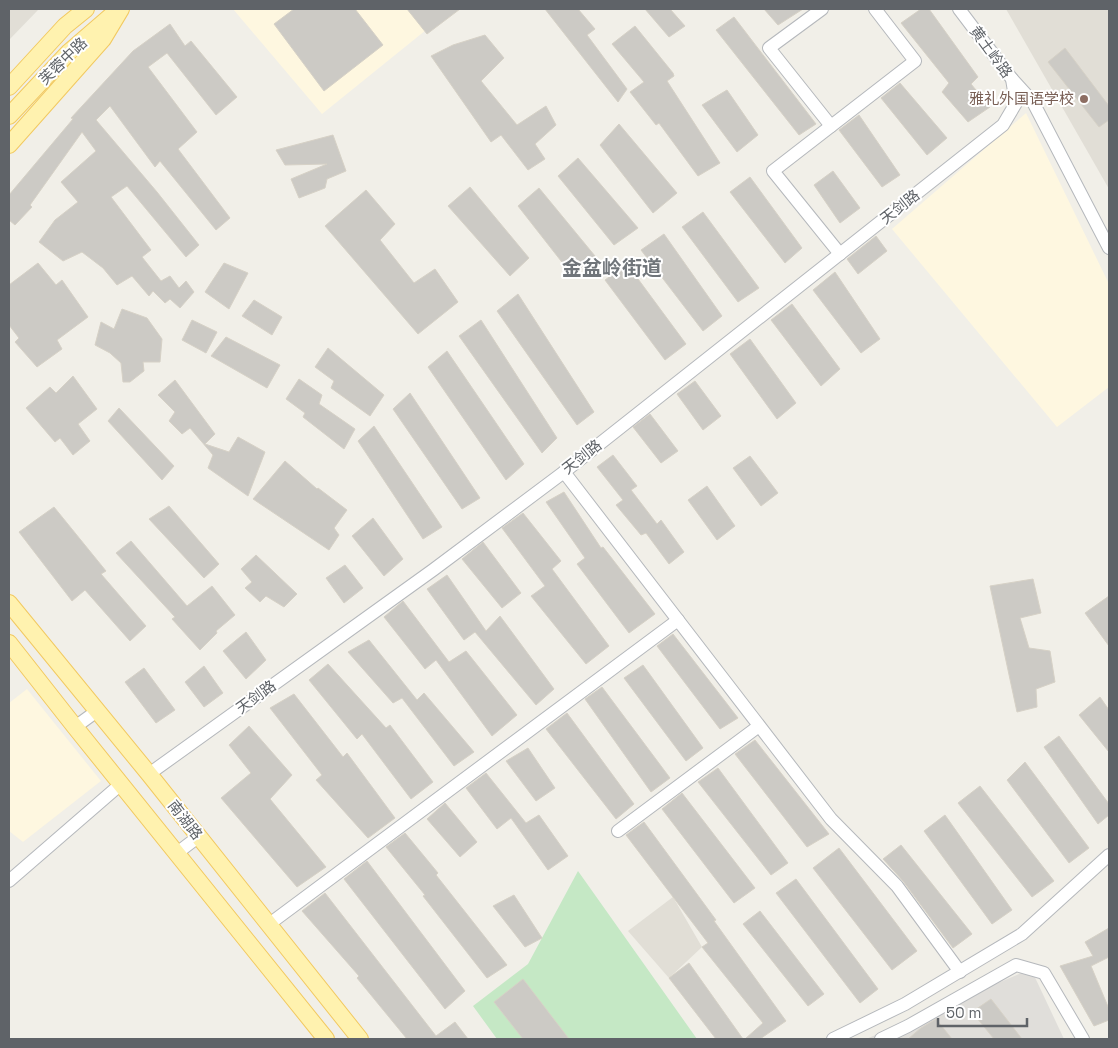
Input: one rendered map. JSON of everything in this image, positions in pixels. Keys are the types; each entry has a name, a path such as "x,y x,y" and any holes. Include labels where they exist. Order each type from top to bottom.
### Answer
{"main road":[{"name":"芙蓉中路","path":"9,87 65,26 86,9"},
{"name":"芙蓉中路","path":"9,116 69,52 120,9"},
{"path":"9,145 103,39 120,9"},
{"name":"南湖路","path":"9,603 360,1039"},
{"name":"南湖路","path":"9,643 326,1039"}],"street":[{"path":"822,9 769,48 831,126"},
{"path":"840,254 773,171 915,61 875,9"},
{"name":"黄土岭路","path":"963,10 1012,79 1016,103 1003,125"},
{"path":"1012,79 1033,102 1109,248"},
{"name":"天剑路","path":"148,774 434,570 564,472 1003,125"},
{"path":"564,472 831,819 897,886 960,972"},
{"path":"268,925 678,620"},
{"path":"75,727 97,711"},
{"path":"618,831 759,726"},
{"path":"9,881 121,784"},
{"path":"177,853 198,837"},
{"path":"833,1039 905,1004 1022,934 1109,855"},
{"path":"880,1039 908,1026 1016,965 1044,973 1084,1039"}],"shaded area":[{"path":"9,9 39,9 9,40"},
{"path":"233,9 452,9 322,114"},
{"name":"雅礼外国语学校","path":"1006,9 1109,9 1109,189"},
{"path":"1026,113 1109,284 1109,387 1057,427 892,229"},
{"path":"27,689 101,781 23,842 9,831 9,703"},
{"path":"673,897 702,947 669,978 628,931"},
{"path":"1031,969 1064,1039 866,1039"}],"green space":[{"path":"578,871 697,1039 497,1039 473,1006 528,964"}],"building":[{"path":"294,9 355,9 383,45 324,91 274,24"},
{"path":"407,9 460,9 427,34"},
{"path":"545,9 578,9 595,29 587,35 627,89 618,102"},
{"path":"645,9 670,9 685,26 669,37"},
{"path":"764,9 803,9 778,25"},
{"path":"921,9 929,9 978,77 971,84 990,107 968,122 942,92 949,83 901,23"},
{"path":"734,17 816,124 799,135 716,30"},
{"path":"170,24 185,46 191,41 237,97 216,115 167,53 148,67 197,132 178,149 230,218 216,230 160,161 155,167 110,106 96,120 199,245 186,257 127,186 111,197 151,250 142,257 161,281 170,276 179,288 186,281 194,292 180,308 170,299 165,303 153,291 149,296 132,276 117,285 103,268 82,252 63,261 39,242 55,220 78,202 61,182 96,151 82,132 30,205 32,207 15,225 9,220 9,195 73,119 71,118 133,51"},
{"path":"635,26 673,73 674,76 667,81 720,163 698,176 659,123 656,125 630,92 644,82 612,44"},
{"path":"485,35 504,58 481,81 517,125 546,106 556,125 535,144 545,159 528,170 501,135 491,142 431,56 453,45"},
{"path":"1065,48 1109,106 1109,120 1099,127 1048,62"},
{"path":"900,83 947,138 927,155 881,98"},
{"path":"727,90 758,135 737,152 702,105"},
{"path":"859,115 900,175 882,187 839,130"},
{"path":"619,124 677,193 653,213 600,145"},
{"path":"333,135 346,171 327,179 325,188 299,198 291,179 327,164 285,165 276,150"},
{"path":"578,158 638,228 614,245 558,176"},
{"path":"833,171 860,208 840,223 814,185"},
{"path":"750,177 802,248 785,263 730,192"},
{"path":"470,187 529,258 510,276 448,206"},
{"path":"539,188 595,256 572,275 518,206"},
{"path":"366,190 395,224 380,240 414,283 435,269 458,302 418,334 325,226"},
{"path":"703,212 759,288 738,302 682,227"},
{"path":"664,234 722,316 703,331 641,250"},
{"path":"876,236 887,251 858,274 847,259"},
{"path":"38,263 56,285 62,280 88,317 57,340 62,349 37,367 15,342 19,338 9,325 9,285"},
{"path":"224,263 248,273 229,309 205,292"},
{"path":"627,264 686,344 665,360 605,280"},
{"path":"835,272 880,339 861,353 813,290"},
{"path":"518,294 594,412 577,425 497,311"},
{"path":"254,300 282,317 272,335 242,316"},
{"path":"792,304 840,369 821,386 771,320"},
{"path":"122,309 147,318 162,339 160,362 143,362 144,371 130,382 123,382 121,363 110,353 95,345 101,322 114,329"},
{"path":"192,320 217,332 206,353 182,340"},
{"path":"481,320 557,438 542,453 459,336"},
{"path":"226,337 280,365 267,388 211,356"},
{"path":"750,339 796,403 777,419 730,354"},
{"path":"328,348 384,395 370,416 331,388 334,381 315,367"},
{"path":"447,351 524,464 506,480 428,367"},
{"path":"73,376 97,409 78,424 90,441 73,455 60,438 55,442 26,408 50,387 56,393"},
{"path":"299,379 322,395 319,404 355,429 344,449 303,417 305,413 286,399"},
{"path":"175,380 215,434 205,444 229,452 238,437 265,452 248,496 208,468 213,455 190,428 182,434 169,421 175,412 158,395"},
{"path":"695,381 721,416 703,430 677,394"},
{"path":"410,393 480,498 462,509 393,409"},
{"path":"119,408 174,466 162,480 108,421"},
{"path":"650,414 678,451 661,463 633,427"},
{"path":"374,426 442,527 423,539 358,441"},
{"path":"613,455 637,486 631,490 657,524 661,520 684,552 669,564 646,533 641,535 616,505 623,500 597,467"},
{"path":"750,456 778,493 761,506 733,468"},
{"path":"285,461 317,489 347,510 334,528 339,535 329,550 253,499"},
{"path":"707,486 735,526 717,540 688,500"},
{"path":"564,492 601,548 603,547 655,614 629,633 577,564 585,558 546,502"},
{"path":"169,506 219,564 204,578 149,519"},
{"path":"54,507 106,571 101,574 146,626 130,641 85,590 72,601 19,532"},
{"path":"523,513 561,561 552,569 609,646 586,664 531,596 545,586 502,528"},
{"path":"373,518 403,559 384,576 352,536"},
{"path":"131,541 187,606 212,586 235,615 216,631 217,633 200,650 172,619 175,617 116,553"},
{"path":"483,542 521,593 502,608 462,559"},
{"path":"256,555 297,594 284,607 266,596 260,602 245,588 252,582 241,569"},
{"path":"345,565 363,588 344,603 326,578"},
{"path":"447,575 486,631 500,616 554,689 536,705 475,632 464,640 427,589"},
{"path":"1033,579 1041,613 1020,618 1029,648 1050,651 1055,682 1036,689 1037,707 1017,712 990,586"},
{"path":"1109,596 1109,646 1085,613"},
{"path":"403,601 449,662 466,651 517,715 492,736 436,660 425,669 384,617"},
{"path":"246,632 266,660 246,679 223,651"},
{"path":"673,634 738,718 720,729 657,646"},
{"path":"369,640 417,700 424,693 474,752 454,766 402,698 393,703 348,652"},
{"path":"328,664 386,728 390,725 433,782 411,799 362,734 357,739 309,680"},
{"path":"643,665 703,748 686,761 624,678"},
{"path":"204,666 223,693 204,707 185,682"},
{"path":"144,668 175,710 156,723 125,682"},
{"path":"602,687 670,778 651,792 585,699"},
{"path":"294,694 343,757 347,753 395,818 368,838 316,780 322,775 270,708"},
{"path":"1100,697 1109,710 1109,752 1079,715"},
{"path":"567,713 634,804 616,819 546,729"},
{"path":"249,726 292,775 270,799 326,867 297,887 221,798 251,773 229,745"},
{"path":"1059,736 1109,804 1109,815 1098,824 1044,747"},
{"path":"755,740 829,834 807,847 735,754"},
{"path":"528,748 555,788 536,801 506,761"},
{"path":"1025,762 1089,848 1069,863 1007,780"},
{"path":"718,768 788,863 771,875 698,782"},
{"path":"486,773 526,823 539,815 568,856 548,870 511,818 497,829 466,788"},
{"path":"980,786 1054,881 1032,897 958,803"},
{"path":"682,793 755,888 734,903 662,809"},
{"path":"445,803 477,842 460,857 427,819"},
{"path":"945,815 1012,910 992,924 924,831"},
{"path":"644,822 716,920 714,921 786,1021 760,1039 745,1039 763,1023 702,947 708,943 626,835"},
{"path":"405,833 438,873 436,875 507,965 487,978 423,896 425,895 386,847"},
{"path":"901,845 972,934 953,948 903,881 883,859"},
{"path":"839,848 917,951 892,970 813,868"},
{"path":"367,861 465,991 445,1009 344,879"},
{"path":"796,879 878,989 860,1003 776,893"},
{"path":"325,893 436,1036 455,1022 468,1039 407,1039 357,978 359,976 302,911"},
{"path":"514,895 542,938 525,947 493,906"},
{"path":"760,911 824,994 808,1006 743,924"},
{"path":"1109,928 1109,957 1091,966 1109,1009 1109,1020 1094,1026 1060,966 1093,956 1085,942"},
{"path":"689,963 743,1039 716,1039 669,978"},
{"path":"523,979 569,1039 523,1039 494,1002"},
{"path":"991,999 1022,1039 994,1039 972,1012"},
{"path":"936,1019 952,1039 908,1039 921,1028"}],"place":[{"name":"雅礼外国语学校","path":"1084,99"}],"district":[{"name":"金盆岭街道","path":"612,268"}]}
